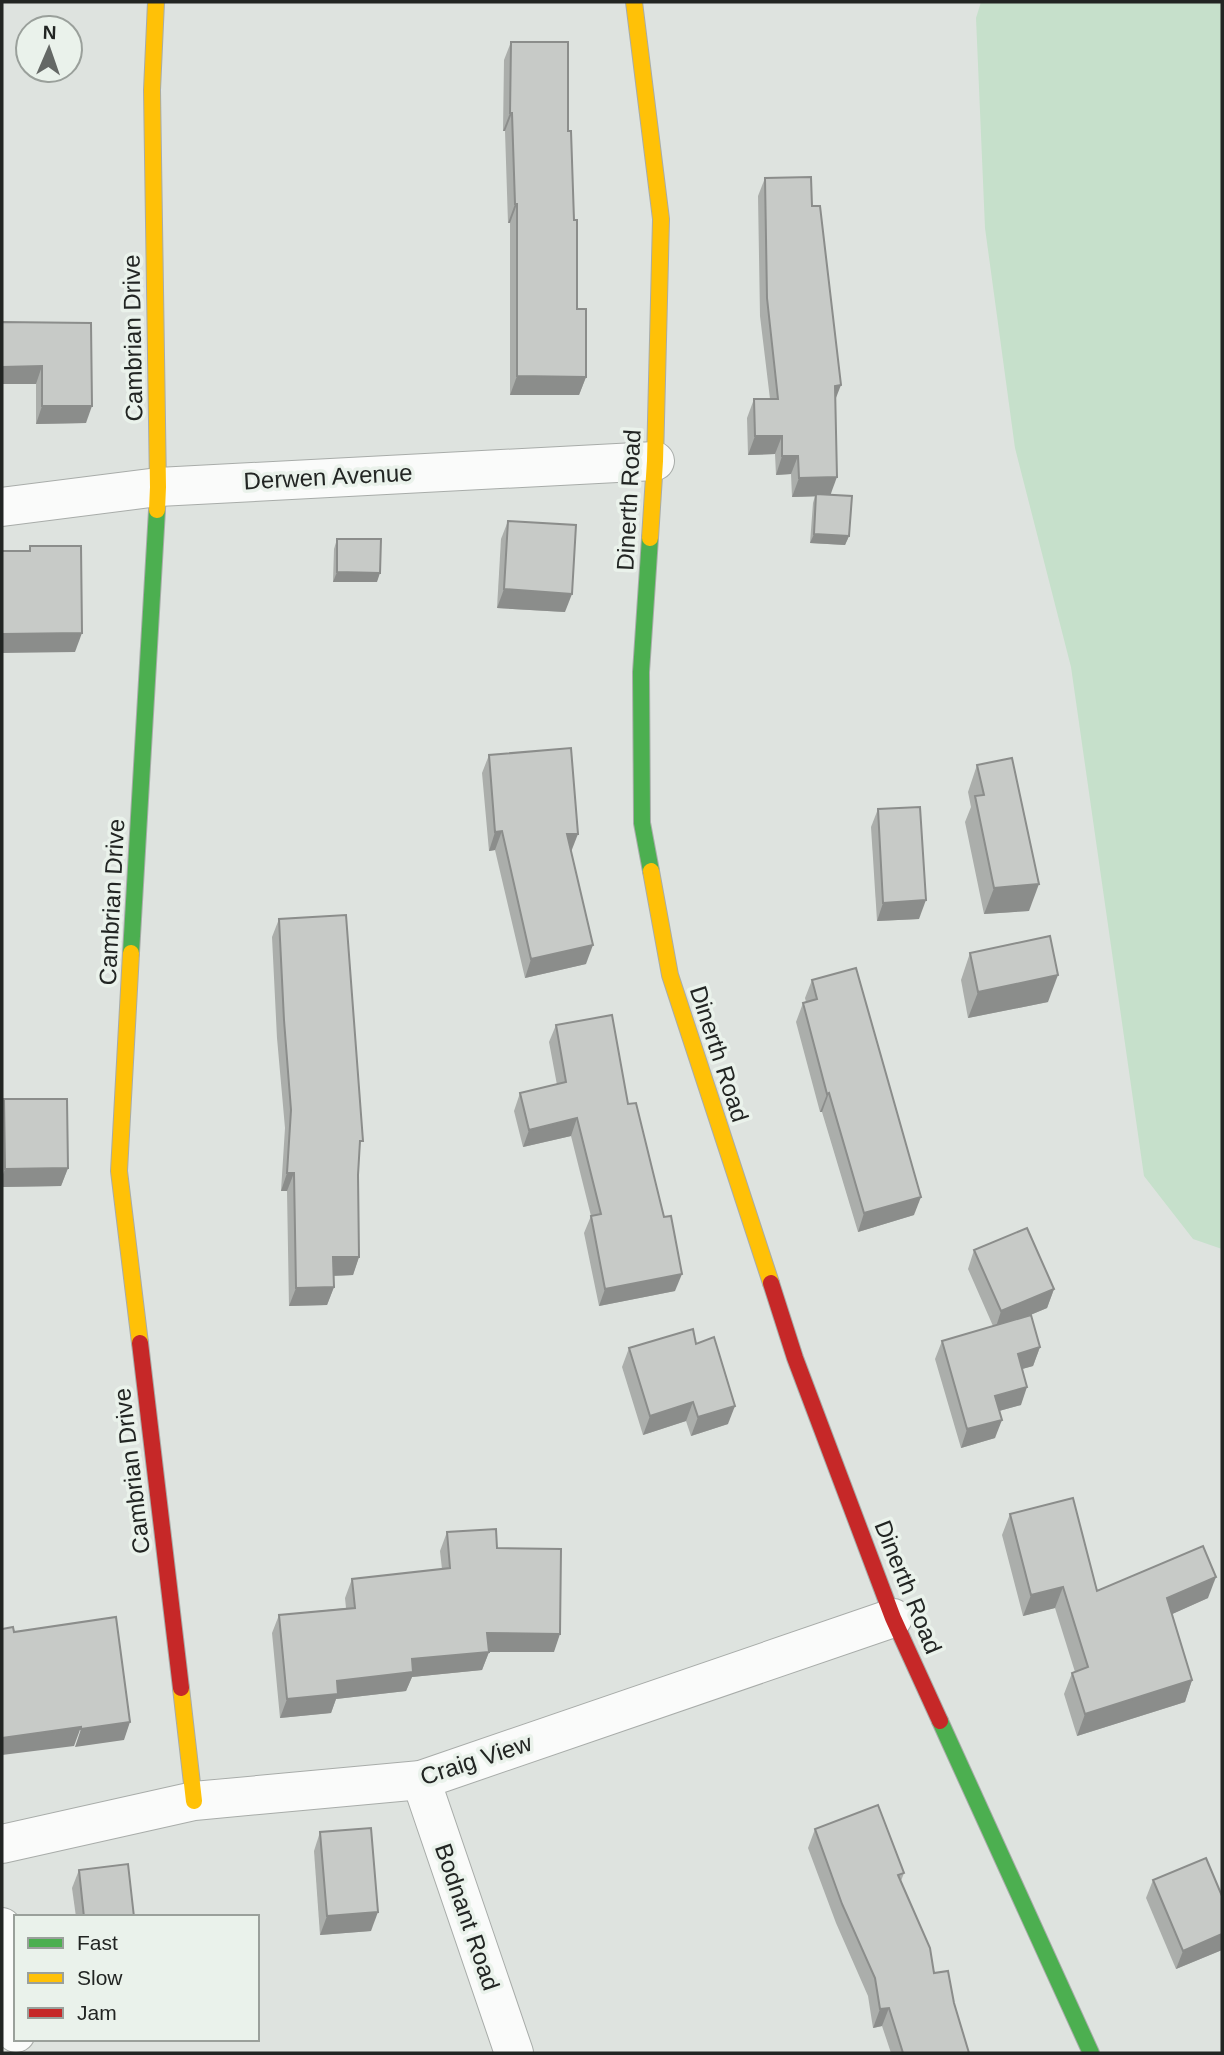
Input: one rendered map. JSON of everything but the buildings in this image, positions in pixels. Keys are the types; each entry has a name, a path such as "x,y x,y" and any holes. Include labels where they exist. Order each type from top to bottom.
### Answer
{"street":[{"name":"Cambrian Drive","path":"156,2 152,90 158,487 119,1171 194,1801"},
{"name":"Dinerth Road","path":"634,2 661,219 655,461 640,672 642,823 670,975 794,1357 893,1618 1091,2053"},
{"name":"Derwen Avenue","path":"2,507 158,487 655,461"},
{"name":"Craig View","path":"2,1844 194,1801 421,1780 893,1618"},
{"name":"Bodnant Road","path":"421,1780 514,2053"},
{"path":"2,1927 14,2018"}],"green space":[{"path":"981,2 1222,2 1222,1249 1193,1239 1144,1176 1071,667 1015,448 985,228 976,18"}],"traffic: fast":[{"path":"131,953 157,510"},
{"path":"650,538 641,672 642,823 651,871"},
{"path":"940,1721 1091,2053"}],"traffic: slow":[{"path":"156,2 152,90 157,510"},
{"path":"634,2 661,219 655,461 650,538"},
{"path":"651,871 670,975 771,1283"},
{"path":"131,953 119,1171 140,1343"},
{"path":"181,1688 194,1801"}],"traffic: jam":[{"path":"771,1283 795,1358 893,1618 940,1721"},
{"path":"140,1343 181,1688"}]}
